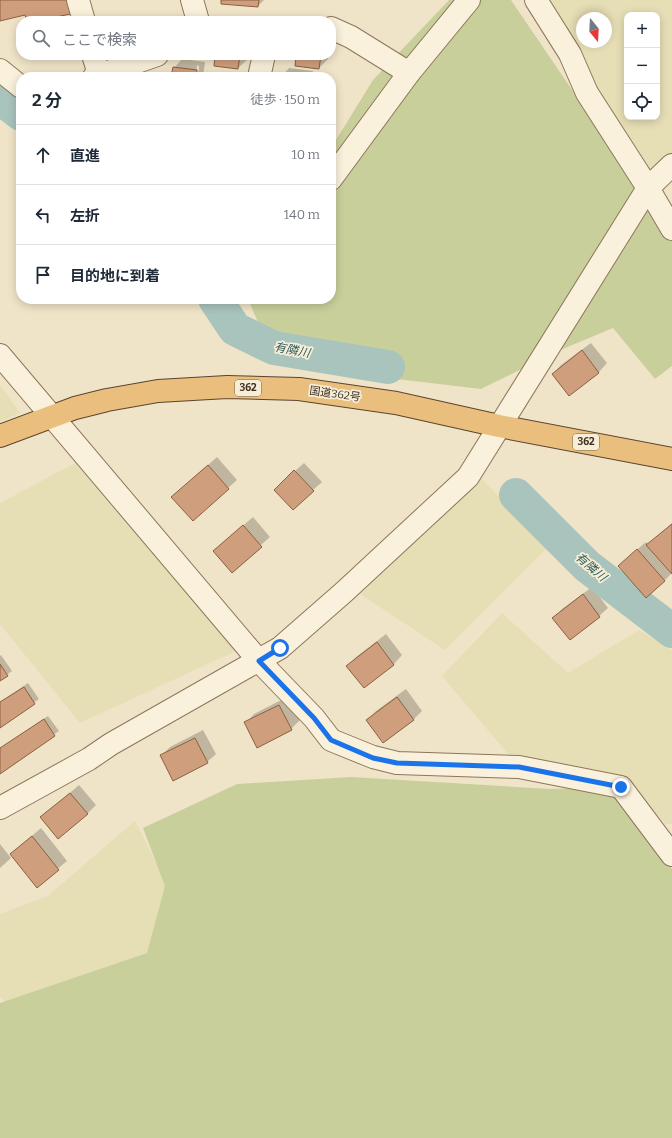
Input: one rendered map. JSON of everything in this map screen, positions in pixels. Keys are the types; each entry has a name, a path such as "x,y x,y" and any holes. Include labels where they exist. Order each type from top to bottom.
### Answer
{"highway":[{"name":"国道362号","path":"0,436 52,416 107,400 158,391 227,387 299,389 396,403 499,426 672,459"}],"street":[{"path":"78,0 83,16"},
{"path":"192,0 197,16"},
{"path":"336,172 409,73 469,0"},
{"path":"536,0 570,54 587,93 648,188 672,229"},
{"path":"336,30 352,37 409,73"},
{"path":"97,71 138,60"},
{"path":"260,72 263,60"},
{"path":"0,70 16,83"},
{"path":"0,808 280,648 344,592 468,477 648,188 672,165"},
{"path":"0,355 259,661 314,718 331,740 373,758 397,763 519,767 621,787 672,855"}],"shaded area":[{"path":"546,0 672,0 672,162 646,177"},
{"path":"0,385 20,413 0,422"},
{"path":"81,460 240,649 80,723 0,624 0,503"},
{"path":"480,477 548,547 445,650 360,594"},
{"path":"502,613 568,673 639,630 672,650 672,824 666,824 633,789 519,767 442,676"},
{"path":"135,821 172,894 147,953 5,1002 0,996 0,914 48,896"}],"green space":[{"path":"449,0 511,0 672,237 672,366 655,379 613,328 558,351 481,389 371,376 272,355 250,304 336,304 336,140 373,80"},
{"path":"351,777 550,789 621,787 672,869 672,1138 0,1138 0,1003 147,953 165,886 143,828 237,784"}],"building":[{"path":"0,0 72,0 75,13 61,16 25,15 0,21"},
{"path":"221,0 259,0 258,7 221,4"},
{"path":"215,60 239,60 238,69 214,66"},
{"path":"296,60 320,60 319,69 295,66"},
{"path":"173,67 197,70 197,72 172,72"},
{"path":"582,350 599,373 569,396 552,374"},
{"path":"208,465 229,489 193,521 171,497"},
{"path":"294,470 314,491 293,510 274,490"},
{"path":"672,524 672,574 646,545"},
{"path":"243,525 262,547 232,573 213,551"},
{"path":"637,549 665,581 646,598 618,566"},
{"path":"583,594 600,617 570,640 552,618"},
{"path":"377,642 394,665 364,688 346,666"},
{"path":"0,664 8,676 0,681"},
{"path":"24,687 35,704 0,728 0,702"},
{"path":"397,697 414,720 383,743 366,720"},
{"path":"279,705 292,730 257,748 244,722"},
{"path":"44,719 55,736 0,774 0,748"},
{"path":"195,738 208,763 173,781 160,755"},
{"path":"70,793 88,814 58,839 40,817"},
{"path":"32,836 59,870 37,888 10,854"}],"waterway":[{"name":"有隣川","path":"0,98 16,110"},
{"name":"有隣川","path":"218,304 235,329 274,348 388,367"},
{"name":"有隣川","path":"516,495 587,566 672,631"}],"route":[{"path":"280,648 259,661 314,718 331,740 373,758 397,763 519,767 621,787"}]}
